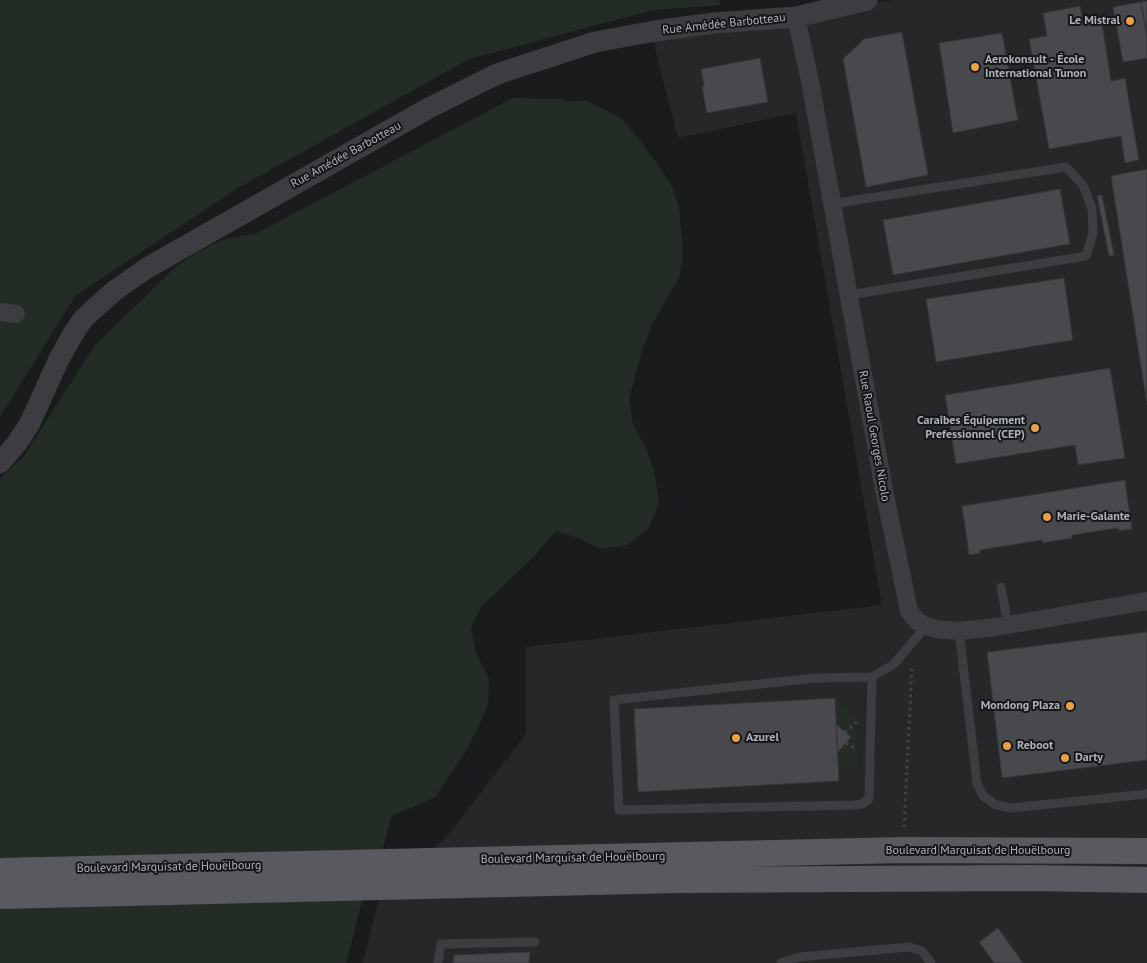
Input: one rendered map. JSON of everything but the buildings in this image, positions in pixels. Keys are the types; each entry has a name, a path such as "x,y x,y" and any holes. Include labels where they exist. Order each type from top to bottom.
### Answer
{"main road":[{"name":"Boulevard Marquisat de Houëlbourg","path":"0,871 903,850 1147,852"},
{"name":"Boulevard Marquisat de Houëlbourg","path":"0,896 677,880 1030,878 1147,880"}],"street":[{"name":"Rue Amédée Barbotteau","path":"0,462 18,443 30,424 59,360 83,319 114,291 156,263 418,114 497,74 595,42 714,23 796,17 830,4 867,0"},
{"name":"Rue Raoul Georges Nicolo","path":"796,17 810,81 901,579 908,611 917,621 926,626"},
{"path":"926,626 959,631 1008,625 1147,601"}],"lane":[{"path":"832,204 1066,166 1083,185 1092,208 1093,233 1086,256 849,295"},
{"path":"1001,587 1008,625"},
{"path":"872,677 869,798 862,804 619,810 614,700 815,678 872,677 894,664 926,626"},
{"path":"959,631 978,783 983,796 996,805 1011,808 1147,794"},
{"path":"438,963 441,944 535,942"},
{"path":"780,963 799,957 909,947 922,951 931,963"}],"path":[{"path":"903,850 914,640"}],"shaded area":[{"path":"0,0 718,0 721,5 653,10 469,59 238,188 75,296 0,417"},
{"path":"893,0 1147,0 1147,963 363,963 378,902 449,834 526,734 526,647 882,605 796,113 678,138 653,40"},
{"path":"513,98 562,99 569,102 586,100 619,117 639,139 671,184 679,208 683,253 679,278 653,322 643,348 629,398 633,424 646,448 655,475 659,503 648,529 627,545 600,549 578,538 556,531 535,555 481,607 471,628 476,653 489,679 488,704 466,751 435,797 392,815 383,847 360,908 346,963 0,963 0,479 24,456 95,345 177,266 200,251 225,239 257,233"},
{"path":"835,698 856,719 858,768 839,769"}],"place":[{"name":"Le Mistral","path":"1130,21"},
{"name":"Aerokonsult - École International Tunon","path":"975,67"},
{"name":"Caraîbes Équipement Prefessionnel (CEP)","path":"1035,428"},
{"name":"Marie-Galante","path":"1047,517"},
{"name":"Mondong Plaza","path":"1070,706"},
{"name":"Azurel","path":"736,738"},
{"name":"Reboot","path":"1007,746"},
{"name":"Darty","path":"1065,758"}]}
